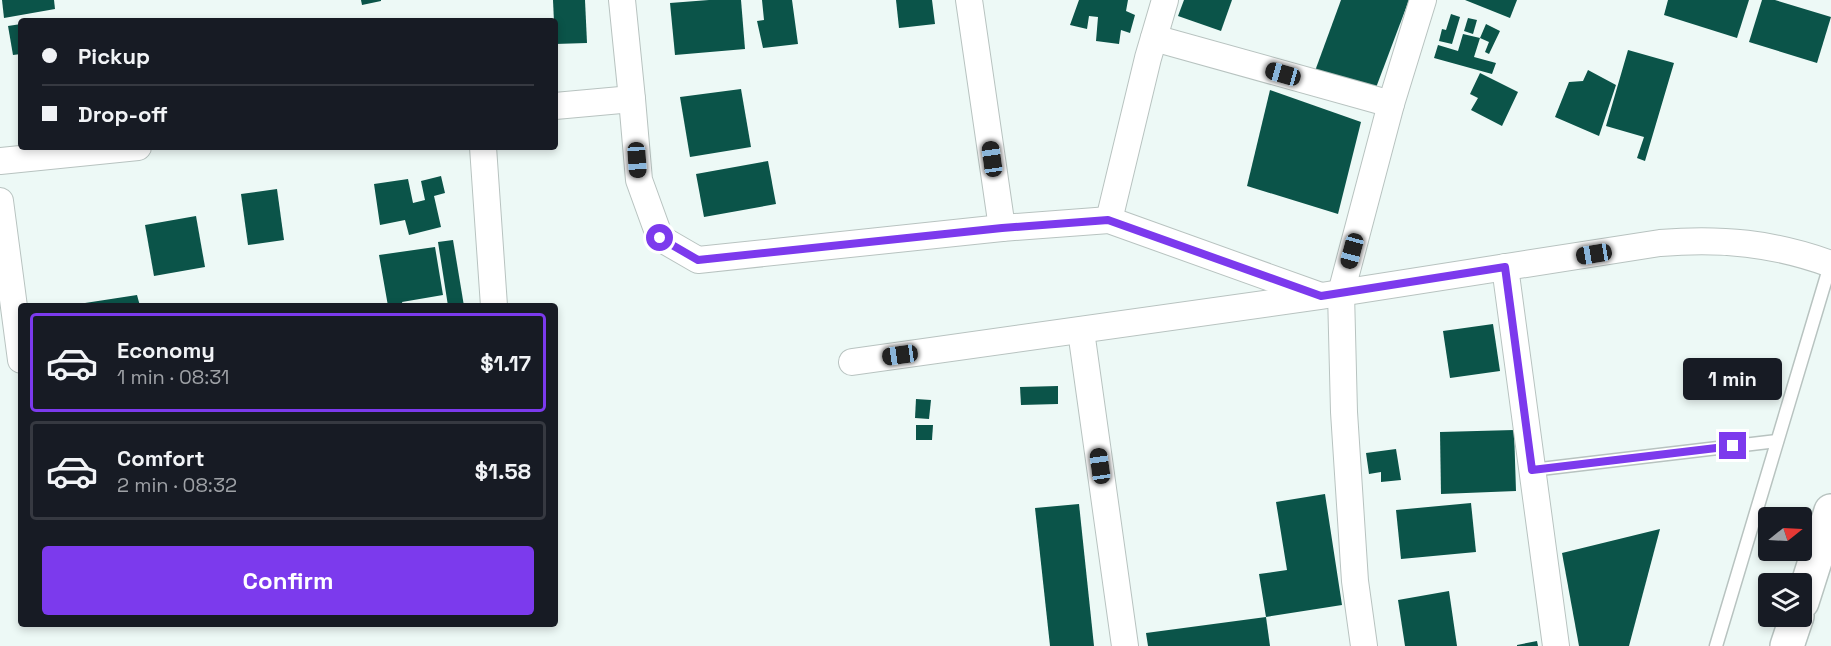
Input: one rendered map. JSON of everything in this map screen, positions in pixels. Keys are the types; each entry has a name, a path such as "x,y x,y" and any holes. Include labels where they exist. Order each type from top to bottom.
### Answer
{"main road":[{"path":"1811,573 1831,511"},
{"path":"1787,646 1793,627"}],"street":[{"path":"622,0 639,180 660,238 698,260 1002,228 1108,220 1331,295"},
{"path":"969,0 1002,228"},
{"path":"1108,220 1165,0"},
{"path":"1364,646 1356,581 1344,412 1331,295 1423,0"},
{"path":"1154,38 1391,104"},
{"path":"558,106 632,99"},
{"path":"0,160 106,150"},
{"path":"483,150 494,303"},
{"path":"0,201 18,337"},
{"path":"852,362 1331,295 1660,243 1695,240 1764,245 1831,263"},
{"path":"1505,267 1556,646"},
{"path":"1081,331 1125,646"}],"lane":[{"path":"1716,646 1831,263"},
{"path":"1532,470 1777,441"}],"building":[{"path":"2,0 54,0 55,9 4,18"},
{"path":"361,0 381,0 381,1 362,5"},
{"path":"553,0 585,0 587,43 558,44 558,18 554,18"},
{"path":"741,0 745,49 675,55 670,3"},
{"path":"762,0 792,0 798,44 763,48 757,21 764,20"},
{"path":"896,0 932,0 935,24 899,28"},
{"path":"1079,0 1128,0 1126,11 1135,15 1130,33 1121,30 1119,44 1096,41 1098,17 1089,16 1087,29 1070,25"},
{"path":"1184,0 1232,0 1221,31 1178,16"},
{"path":"1341,0 1409,0 1374,93 1315,71"},
{"path":"1465,0 1517,0 1510,18"},
{"path":"1668,0 1749,0 1737,38 1664,15"},
{"path":"1762,0 1775,0 1831,17 1817,63 1749,42"},
{"path":"1451,14 1460,17 1452,44 1439,41 1442,29 1446,30"},
{"path":"1468,18 1477,20 1473,34 1464,31"},
{"path":"18,24 18,54 13,55 8,26"},
{"path":"1486,24 1500,31 1489,54 1485,52 1489,42 1480,38"},
{"path":"1463,34 1480,38 1474,57 1496,63 1492,74 1434,58 1438,45 1458,51"},
{"path":"1628,50 1674,63 1645,161 1637,158 1644,137 1606,126"},
{"path":"1588,70 1616,85 1599,136 1555,117 1569,82 1583,81"},
{"path":"1480,73 1518,92 1502,126 1471,110 1478,98 1470,94"},
{"path":"741,89 751,147 690,157 680,97"},
{"path":"1270,90 1361,122 1338,214 1247,186"},
{"path":"768,161 776,204 704,217 696,174"},
{"path":"441,176 445,193 434,196 441,227 409,235 405,220 380,225 374,184 408,179 413,203 425,200 421,181"},
{"path":"277,189 284,240 248,245 241,194"},
{"path":"196,216 205,267 154,276 145,225"},
{"path":"453,240 464,303 448,303 438,242"},
{"path":"435,247 443,295 402,303 387,303 379,255"},
{"path":"137,295 139,303 85,303"},
{"path":"1493,324 1500,371 1450,378 1443,331"},
{"path":"1058,386 1058,404 1021,405 1020,387"},
{"path":"916,399 931,400 929,419 915,418"},
{"path":"916,425 933,425 932,440 916,440"},
{"path":"1514,430 1516,491 1441,494 1440,432"},
{"path":"1396,449 1401,480 1381,482 1381,472 1369,474 1366,453"},
{"path":"1325,494 1342,605 1266,617 1259,574 1287,570 1276,502"},
{"path":"1471,503 1476,552 1401,559 1396,510"},
{"path":"1079,504 1094,646 1050,646 1035,508"},
{"path":"1660,529 1629,646 1579,646 1562,553"},
{"path":"1449,591 1457,646 1405,646 1398,600"},
{"path":"1266,617 1270,646 1148,646 1146,633"},
{"path":"1537,641 1538,646 1517,646 1517,645"}],"route":[{"path":"660,238 698,260 1002,228 1108,220 1321,296 1505,267 1532,470 1733,446"}]}
